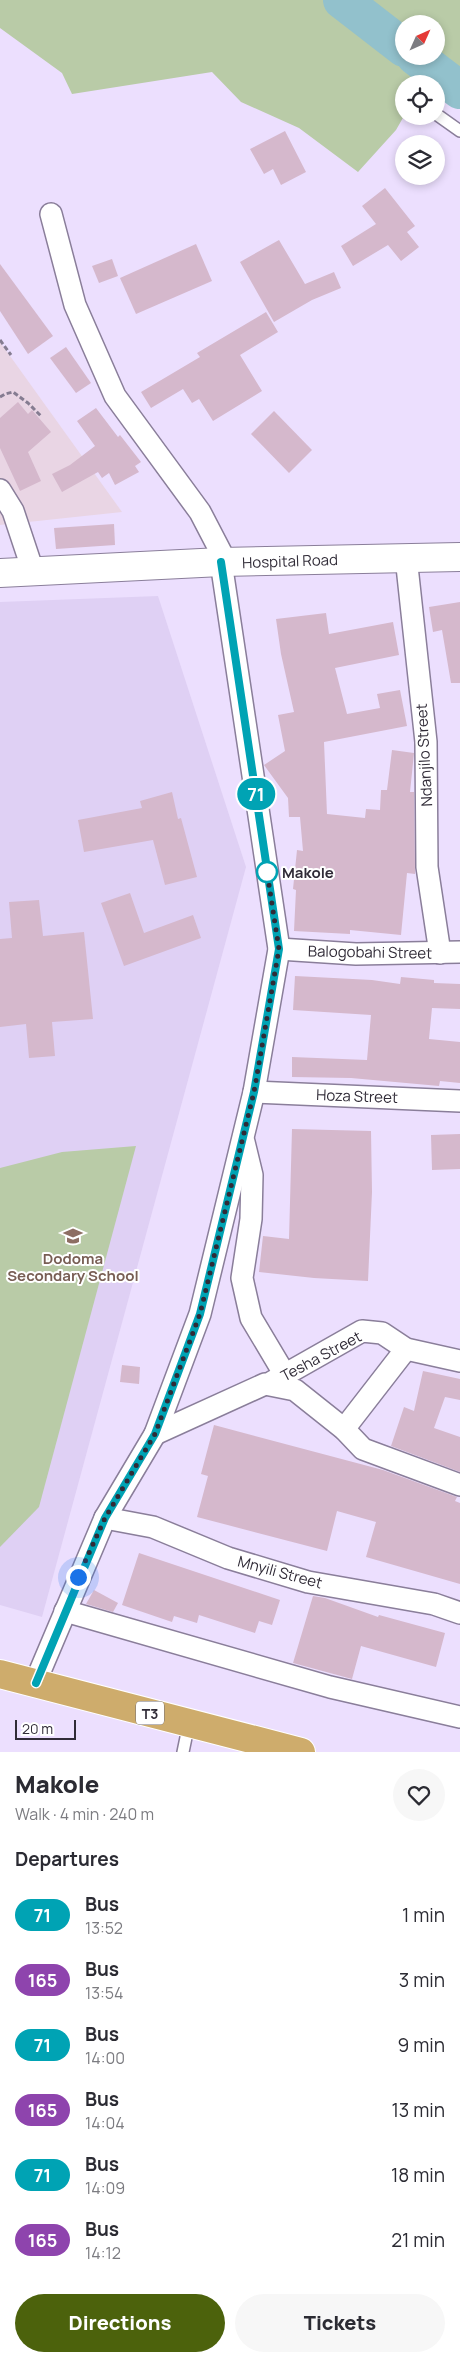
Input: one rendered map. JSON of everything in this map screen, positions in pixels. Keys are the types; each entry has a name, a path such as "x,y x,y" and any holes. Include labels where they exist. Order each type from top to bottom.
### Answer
{"highway":[{"name":"T3","path":"0,1674 189,1723 236,1740 301,1752"}],"street":[{"path":"36,1683 105,1518 155,1434 200,1314 254,1092 279,949 223,562 200,512 115,396 75,305 50,214"},
{"path":"0,490 13,511 33,571"},
{"name":"Ndanjílo Street","path":"406,557 426,742 428,867 450,952"},
{"name":"Hospital Road","path":"0,573 223,562 460,557"},
{"name":"Balogobahi Street","path":"279,949 356,954 450,952"},
{"name":"Hoza Street","path":"254,1092 460,1101"},
{"path":"243,1137 252,1175 252,1219 242,1278 250,1318 285,1374"},
{"name":"Tesha Street","path":"155,1434 267,1385 362,1331 382,1333 406,1349 460,1361"},
{"path":"344,1429 406,1349"},
{"path":"267,1385 295,1390 344,1429 363,1449 460,1485"},
{"name":"Mnyili Street","path":"105,1518 153,1528 228,1558 308,1582 434,1604 460,1613"},
{"path":"65,1611 330,1687 460,1717"}],"lane":[{"path":"445,120 460,131"},
{"path":"183,1752 189,1723"}],"path":[{"path":"0,340 11,355"},
{"path":"0,397 13,392 28,402 42,416"}],"shaded area":[{"path":"0,342 122,512 0,525"},
{"name":"Dodoma Secondary School","path":"158,596 246,867 42,1617 0,1605 0,602"}],"green space":[{"path":"0,0 460,0 460,100 445,89 445,75 395,75 395,125 399,125 358,172 299,128 241,102 212,72 72,94 62,73 0,28"},
{"path":"136,1146 39,1507 0,1547 0,1168 62,1152"}],"building":[{"path":"285,131 306,172 281,185 273,169 264,174 250,149"},
{"path":"385,188 415,226 407,232 419,247 401,261 388,245 353,266 341,246 376,224 362,206"},
{"path":"279,240 305,284 334,272 341,288 312,300 274,322 240,262"},
{"path":"196,244 212,281 136,314 120,278"},
{"path":"112,259 118,276 99,283 92,266"},
{"path":"0,264 53,336 28,354 0,311"},
{"path":"266,312 278,332 240,355 262,391 213,421 199,399 192,403 183,389 151,408 141,392 200,357 197,353"},
{"path":"66,347 91,383 76,393 50,358"},
{"path":"18,402 28,414 32,410 51,432 28,452 41,481 20,491 0,448 0,418"},
{"path":"96,408 118,437 120,435 141,462 135,466 139,472 115,485 109,473 102,478 98,472 62,492 52,474 70,465 95,446 77,421"},
{"path":"274,411 312,450 289,473 251,434"},
{"path":"114,524 115,545 56,549 54,528"},
{"path":"460,602 460,683 451,683 442,630 433,632 429,607"},
{"path":"326,613 329,634 393,622 399,655 335,668 347,714 380,708 377,694 400,690 407,726 324,742 327,814 365,818 366,809 380,810 381,790 387,790 392,750 414,753 410,792 414,792 415,874 407,873 401,935 350,930 350,934 294,931 296,890 293,889 297,850 303,851 300,817 289,817 288,798 264,765 285,751 278,715 294,712 281,654 276,619"},
{"path":"172,792 178,819 181,818 197,877 165,885 153,840 84,852 78,820 142,808 140,801"},
{"path":"130,893 144,933 193,915 201,938 124,966 101,903"},
{"path":"39,900 43,936 84,932 93,1019 52,1022 55,1056 29,1058 26,1024 0,1027 0,939 12,938 9,902"},
{"path":"295,976 372,980 400,984 401,977 434,980 434,983 460,984 460,1009 432,1008 429,1039 460,1042 460,1083 440,1081 439,1086 351,1078 292,1077 292,1057 367,1060 371,1015 293,1010"},
{"path":"292,1129 371,1131 372,1192 368,1281 259,1272 263,1236 289,1239"},
{"path":"460,1134 460,1169 432,1170 431,1135"},
{"path":"122,1365 140,1367 139,1384 120,1382"},
{"path":"423,1371 460,1379 460,1400 445,1397 434,1428 460,1437 460,1472 391,1446 404,1407 414,1411"},
{"path":"214,1425 383,1470 457,1497 455,1501 460,1503 460,1584 366,1557 376,1522 337,1511 327,1551 197,1517 208,1476 201,1474"},
{"path":"139,1553 280,1600 272,1625 259,1621 255,1633 199,1615 197,1623 174,1616 172,1622 122,1605"},
{"path":"94,1590 118,1603 113,1612 86,1604"},
{"path":"313,1596 325,1598 378,1617 379,1615 445,1633 436,1667 361,1646 352,1679 293,1663"}],"waterway":[{"path":"342,0 395,41"},
{"path":"427,65 460,90"}],"bus line":[{"name":"71","path":"36,1683 105,1518 155,1434 200,1314 254,1092 279,949 221,562"}],"place":[{"name":"Makole","path":"267,872"},
{"name":"Dodoma Secondary School","path":"73,1236"}],"route":[{"path":"78,1577 105,1518 155,1434 200,1314 254,1092 279,949 267,872"}]}
